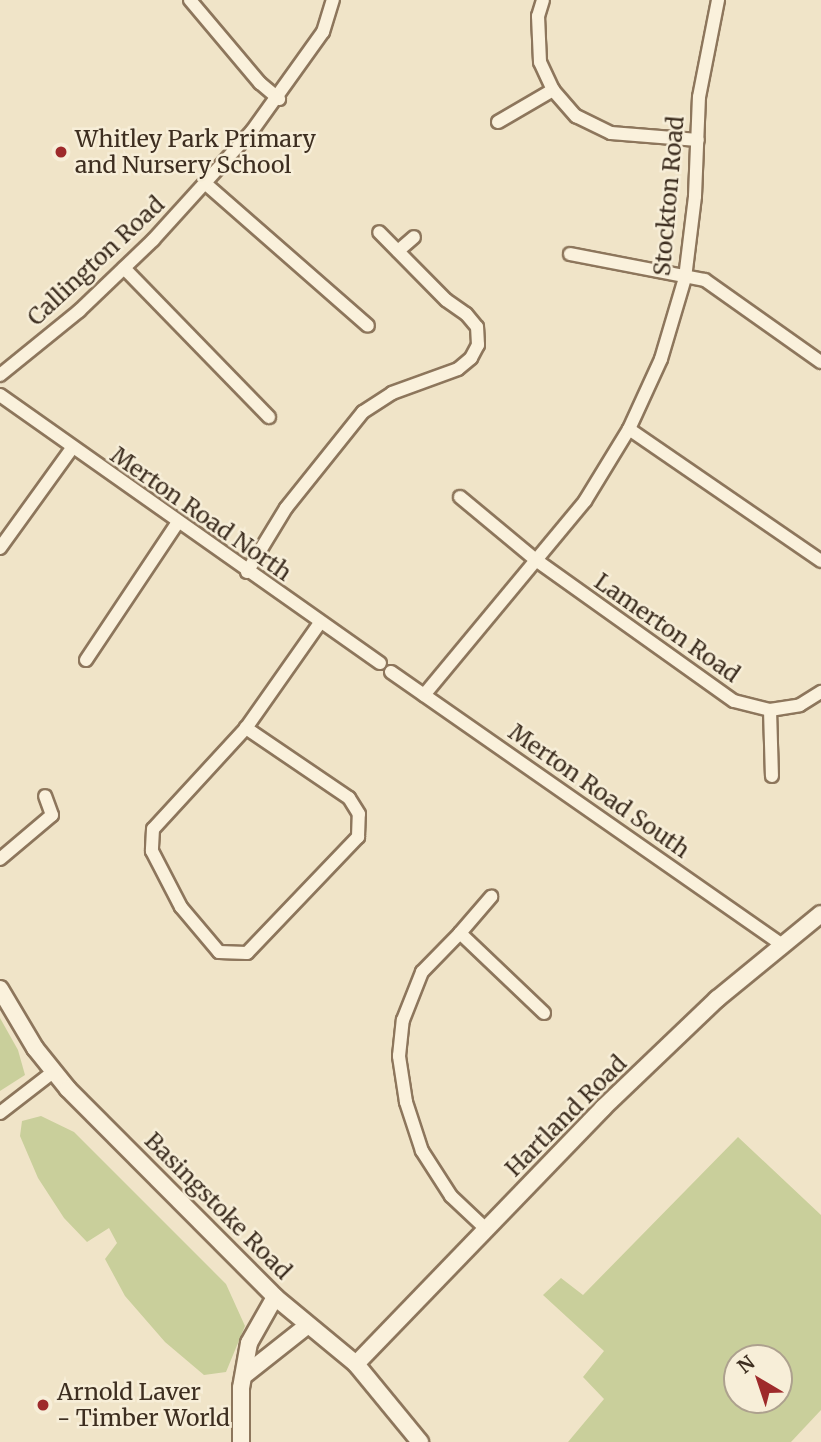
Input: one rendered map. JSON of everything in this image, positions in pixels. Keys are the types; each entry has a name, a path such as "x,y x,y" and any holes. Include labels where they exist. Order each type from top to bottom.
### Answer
{"street":[{"path":"190,0 260,83 279,99"},
{"name":"Callington Road","path":"0,375 124,268 206,184 279,99 323,32 332,0"},
{"path":"543,0 538,16 540,62 553,90 576,116 611,133 698,140"},
{"name":"Stockton Road","path":"424,695 584,501 629,429 662,359 685,278 698,140 699,97 718,0"},
{"path":"498,122 553,90"},
{"path":"206,184 368,326"},
{"path":"247,572 286,508 363,412 392,393 457,369 471,358 478,345 477,327 466,314 446,300 379,232"},
{"path":"398,251 414,237"},
{"path":"570,254 705,280 821,362"},
{"path":"124,268 269,417"},
{"name":"Merton Road North","path":"0,395 319,624 380,663"},
{"path":"629,429 821,561"},
{"path":"0,548 72,448"},
{"name":"Lamerton Road","path":"460,497 536,560 734,701 769,710 800,705 821,692"},
{"path":"86,660 178,522"},
{"path":"246,728 349,798 359,814 358,837 247,953 219,952 181,907 152,851 153,829 246,728 319,624"},
{"name":"Merton Road South","path":"391,672 782,945"},
{"path":"769,710 772,776"},
{"path":"0,859 52,815 45,796"},
{"path":"486,1229 451,1196 422,1151 406,1102 399,1056 402,1020 422,972 491,897"},
{"name":"Hartland Road","path":"356,1364 603,1108 717,999 821,914"},
{"path":"460,933 544,1013"},
{"name":"Basingstoke Road","path":"0,989 53,1072 275,1297 356,1364 420,1442"},
{"path":"0,1113 53,1072"},
{"path":"241,1442 249,1343 275,1297"},
{"path":"246,1374 308,1325"}],"green space":[{"path":"0,1018 18,1050 25,1075 0,1091"},
{"path":"41,1116 74,1132 226,1284 245,1326 226,1372 204,1375 165,1342 125,1296 105,1259 117,1243 109,1228 87,1242 64,1218 38,1178 20,1136 22,1121"},
{"path":"738,1137 821,1215 821,1410 791,1442 568,1442 604,1399 583,1377 604,1351 543,1295 561,1278 583,1295"}],"place":[{"name":"Whitley Park Primary and Nursery School","path":"61,152"},
{"name":"Arnold Laver - Timber World","path":"43,1405"}]}
